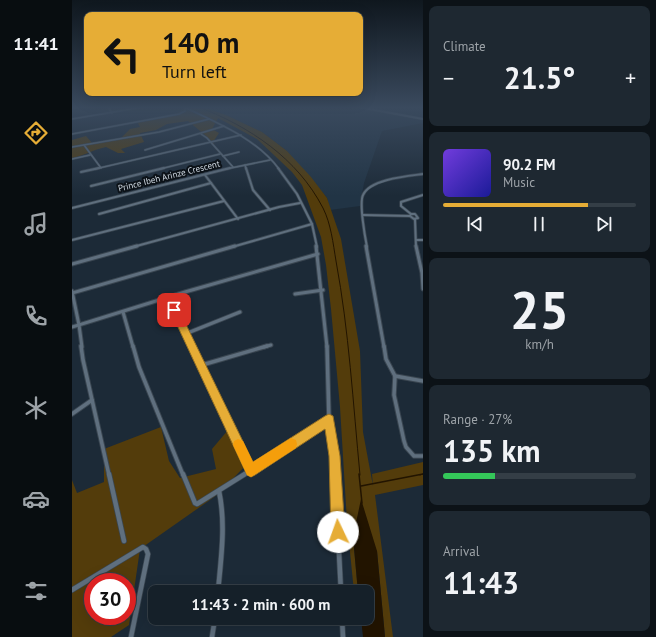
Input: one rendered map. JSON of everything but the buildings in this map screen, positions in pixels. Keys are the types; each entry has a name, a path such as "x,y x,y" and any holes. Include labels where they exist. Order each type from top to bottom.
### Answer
{"street":[{"path":"72,147 132,137"},
{"path":"145,150 191,137"},
{"path":"204,137 233,167"},
{"path":"81,172 234,137"},
{"path":"243,137 271,160 297,194 300,203 312,224 323,290 329,420 334,456 341,585"},
{"path":"84,145 101,168"},
{"path":"223,156 239,152"},
{"path":"91,186 220,154"},
{"path":"72,159 90,155"},
{"name":"Prince Ibeh Arinze Crescent","path":"72,208 233,167 271,160"},
{"path":"245,165 253,190 270,210"},
{"path":"423,174 403,177 372,185 364,192 362,196 363,227 386,359 395,376 394,395 404,441 406,448 414,456 423,456"},
{"path":"205,175 238,219"},
{"path":"99,214 211,183"},
{"path":"423,195 404,200 401,203 415,219 416,251 422,272 423,289"},
{"path":"72,240 224,201"},
{"path":"72,264 300,203"},
{"path":"362,215 423,215"},
{"path":"415,219 418,218 418,216"},
{"path":"124,541 83,360 79,325 72,292 312,224"},
{"path":"416,240 423,240"},
{"path":"72,327 185,292 318,254"},
{"path":"295,294 323,290"},
{"path":"169,298 251,471"},
{"path":"123,312 139,367 194,502 197,504 219,492 329,420"},
{"path":"185,334 240,312"},
{"path":"202,365 271,345"},
{"path":"395,376 423,381"},
{"path":"72,414 92,400"},
{"path":"219,492 221,499 222,546 219,585"},
{"path":"72,590 126,556 143,547 146,549 148,554 131,637"},
{"path":"212,637 214,625"},
{"path":"343,625 344,637"}],"shaded area":[{"path":"87,137 92,143 122,137 142,137 144,142 121,149 125,153 118,153 106,147 72,159 72,140"},
{"path":"206,137 217,137 213,142 218,152"},
{"path":"253,137 268,137 287,151 311,177 327,198 341,239 360,351 363,432 373,486 372,474 423,462 423,485 375,495 393,637 385,637 377,551 353,537 357,585 353,585 347,522 340,407 326,265 321,237 302,185 292,172"},
{"path":"268,137 380,137 364,183 360,206 330,210 327,198 287,151"},
{"path":"161,427 169,461 180,478 216,469 212,449 228,430 248,463 217,495 140,549 136,577 136,573 84,573 84,625 129,625 111,637 72,637 72,480 77,493 104,482 104,449"},
{"path":"361,499 377,551 385,637 363,637 362,625 374,625 374,585 357,585 353,537"}],"waterway":[{"path":"257,137 286,159 300,174 323,208 330,227 344,314 360,475"},
{"path":"359,474 362,503"},
{"path":"361,486 423,474 420,475"}],"slow traffic":[{"path":"238,445 251,471 291,444"}],"route":[{"path":"174,310 202,365 227,422 251,471 329,420 334,456 338,532"}]}
